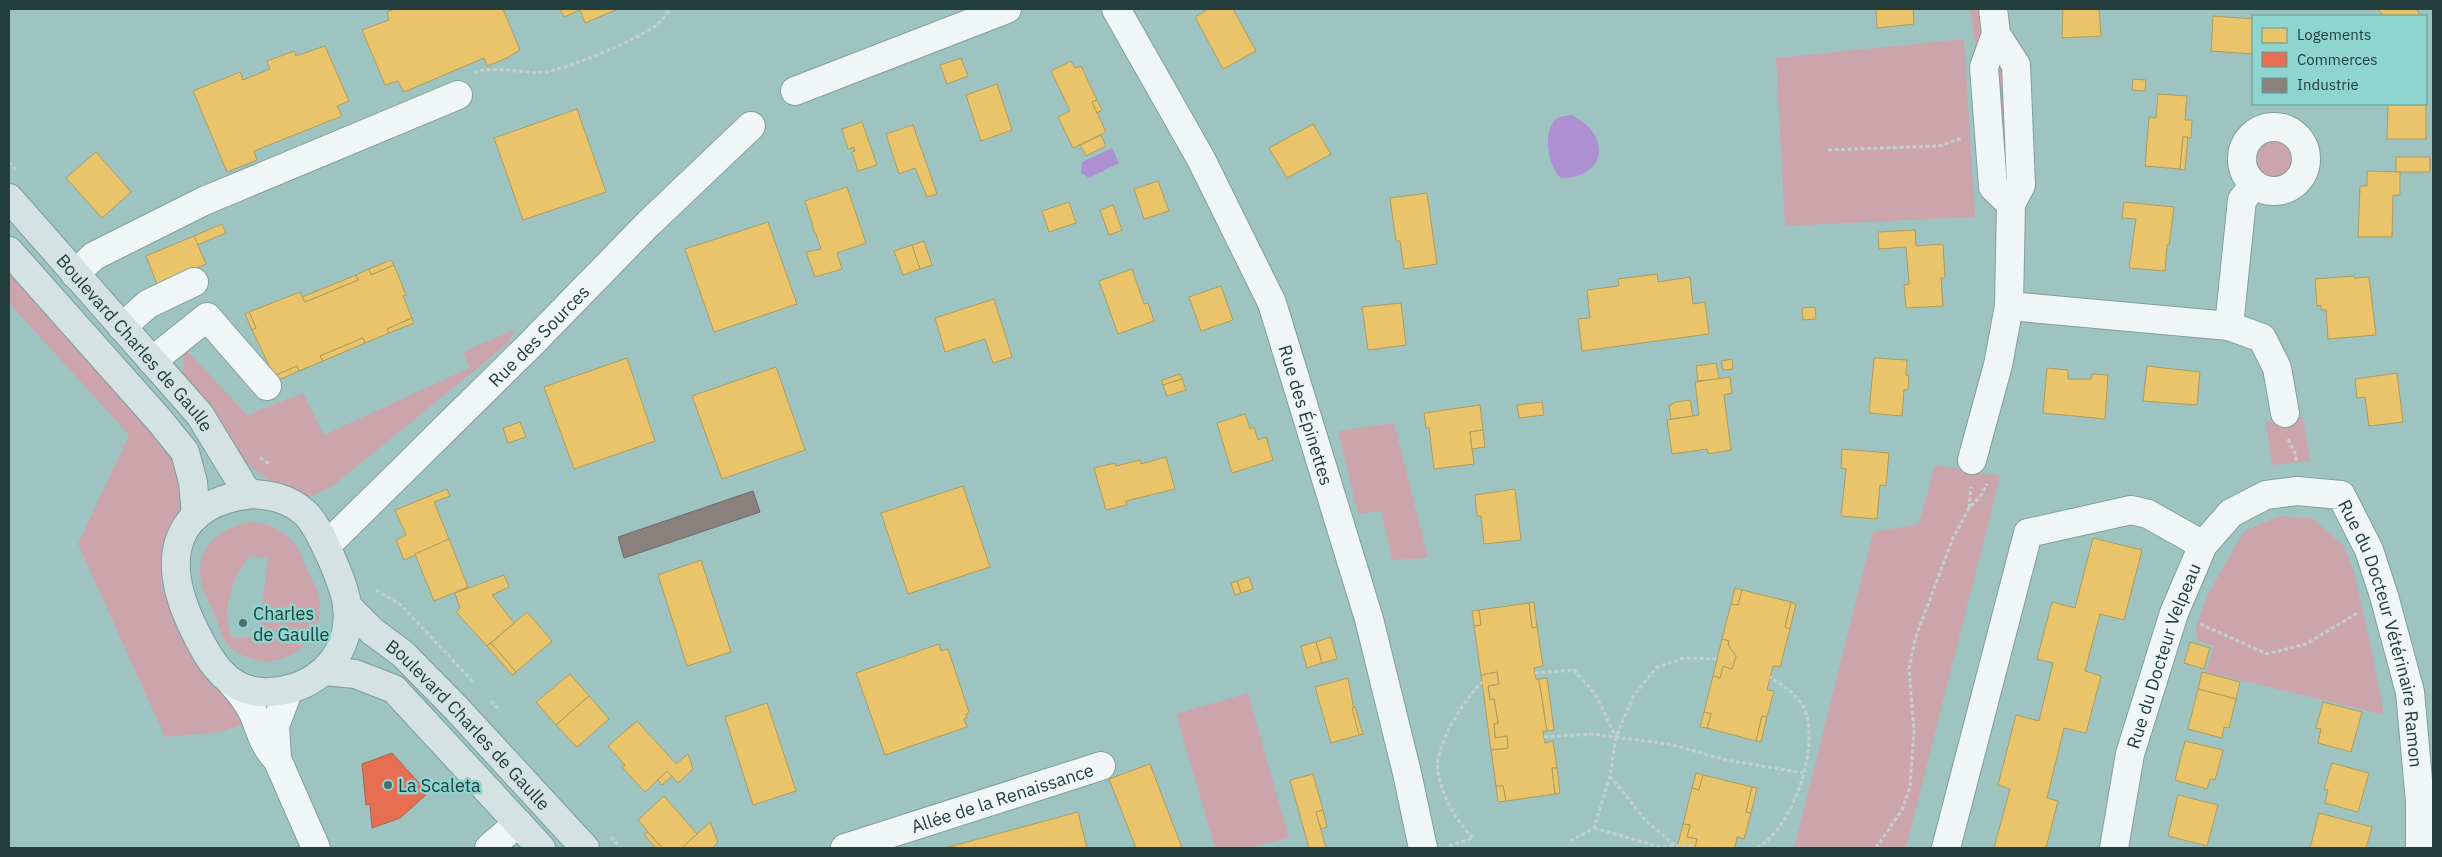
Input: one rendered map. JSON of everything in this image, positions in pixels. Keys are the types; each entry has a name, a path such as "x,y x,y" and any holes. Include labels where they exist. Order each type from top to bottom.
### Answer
{"main road":[{"name":"Boulevard Charles de Gaulle","path":"9,198 200,415 245,488 252,494"},
{"name":"Boulevard Charles de Gaulle","path":"9,251 160,421 185,452 193,482 196,516"},
{"path":"252,494 279,498 294,505 306,514 326,546 339,576 347,606 347,624 344,638 334,659 325,671 289,690 258,693 246,690 231,682 206,656 177,586 175,566 180,539 196,516 220,501 252,494"},
{"name":"Boulevard Charles de Gaulle","path":"347,606 372,631 403,654 585,848"},
{"name":"Boulevard Charles de Gaulle","path":"325,671 354,674 394,689 541,848"}],"street":[{"path":"795,91 1007,9"},
{"name":"Rue des Épinettes","path":"1116,9 1201,159 1272,303 1368,619 1407,774 1423,848"},
{"path":"1994,21 1984,67 1993,187 2011,204"},
{"path":"1972,460 1998,365 2009,306 2011,204 2021,184 2016,65 1994,21"},
{"path":"75,274 94,256 204,201 463,85"},
{"name":"Rue des Sources","path":"326,546 524,351 648,224 751,126"},
{"path":"2229,326 2242,200 2254,185"},
{"path":"122,326 148,304 194,282"},
{"path":"2009,306 2229,326 2262,338 2277,368 2285,413"},
{"path":"152,361 207,317 267,386"},
{"name":"Rue du Docteur Vétérinaire Ramon","path":"2266,496 2298,491 2341,494 2369,550 2384,596 2410,692 2420,802 2420,848"},
{"name":"Rue du Docteur Velpeau","path":"2114,848 2130,754 2174,613 2203,545 2231,513 2266,496"},
{"path":"1946,848 2028,533 2131,510 2148,514 2203,545"},
{"path":"231,682 243,696 254,714 267,746 277,759 316,848"},
{"path":"277,759 276,726 289,690"},
{"name":"Allée de la Renaissance","path":"845,848 1101,766"},
{"path":"489,848 518,823"}],"path":[{"path":"463,85 485,68 528,72 547,72 560,68 637,37 658,24 670,9"},
{"path":"1828,150 1939,146 1989,128"},
{"path":"2285,413 2278,431 2288,438 2296,455 2298,491"},
{"path":"1876,848 1902,810 1910,787 1914,731 1909,669 1915,639 1953,538 1969,508 1980,497 1988,482"},
{"path":"2174,613 2267,654 2306,644 2384,596"},
{"path":"1570,841 1594,828 1610,776 1616,737 1634,695 1657,667 1683,658 1717,659"},
{"path":"1535,673 1574,670 1595,694 1616,737"},
{"path":"1757,848 1764,844 1795,802 1803,774 1810,733 1804,707 1785,686 1770,677"},
{"path":"1442,848 1473,838 1464,829 1450,807 1439,778 1438,760 1448,732 1466,701 1482,682"},
{"path":"1544,737 1591,734 1669,744 1726,760 1803,774"},
{"path":"1610,776 1646,821 1677,848"},
{"path":"1594,828 1660,847 1677,848 1695,845"}],"shaded area":[{"path":"1970,9 1980,9 1984,36 1977,59"},
{"path":"1964,39 1975,217 1785,226 1776,58"},
{"path":"2004,60 2013,182 2003,184 1995,61"},
{"path":"1571,115 1584,123 1593,133 1598,143 1599,154 1596,163 1588,171 1577,176 1561,178 1556,173 1550,158 1548,149 1549,132 1556,119"},
{"path":"2277,139 2284,142 2290,148 2293,159 2292,167 2284,176 2277,179 2269,179 2262,176 2254,167 2253,155 2256,148 2265,140"},
{"path":"1112,148 1119,163 1089,178 1081,173 1082,162"},
{"path":"9,273 173,456 183,496 176,522 161,556 161,586 190,656 212,682 234,699 244,724 219,732 165,737 78,544 129,435 9,303"},
{"path":"516,329 508,343 334,485 309,497 268,480 243,460 223,425 183,374 183,346 247,415 303,393 324,435 469,368 463,352"},
{"path":"2303,417 2310,461 2272,465 2266,422"},
{"path":"1394,423 1428,558 1392,560 1381,511 1358,514 1338,431"},
{"path":"1935,465 2000,476 1906,848 1794,848 1873,532 1919,524"},
{"path":"2279,516 2312,518 2344,546 2353,569 2384,715 2206,672 2214,646 2197,640 2196,626 2209,592 2244,531"},
{"path":"250,522 261,524 277,529 287,535 298,549 318,594 320,609 315,630 303,647 284,658 273,661 255,660 232,649 223,638 202,586 201,559 206,549 219,534","holes":["250,556 268,558 259,631 255,637 232,637 227,616 228,605 238,573"]},
{"path":"1248,693 1289,838 1250,848 1215,848 1176,714"}],"building: Logements":[{"path":"395,9 503,9 520,50 507,58 487,66 484,58 404,92 398,81 385,85 362,30 389,20 387,12"},
{"path":"560,9 618,9 585,23 580,10 564,17"},
{"path":"1208,9 1233,9 1256,51 1223,69 1195,17"},
{"path":"1876,9 1913,9 1914,24 1877,28"},
{"path":"2063,9 2099,9 2101,36 2062,38"},
{"path":"2378,9 2417,9 2420,15 2382,15"},
{"path":"2213,16 2252,19 2252,54 2211,51"},
{"path":"325,46 349,101 337,106 342,116 254,151 257,160 227,172 193,91 240,72 243,80 270,69 267,61 294,51 296,56"},
{"path":"961,58 968,76 947,84 940,65"},
{"path":"1071,61 1075,68 1081,66 1097,100 1092,102 1106,132 1073,148 1058,117 1070,111 1051,71"},
{"path":"2133,79 2146,80 2145,91 2132,90"},
{"path":"997,84 1012,130 981,141 966,95"},
{"path":"2158,94 2187,96 2185,120 2192,120 2191,138 2183,137 2180,169 2145,166 2149,117 2156,118"},
{"path":"1097,100 1102,110 1097,113 1092,102"},
{"path":"2388,105 2426,105 2426,139 2387,139"},
{"path":"577,109 606,192 523,220 494,138"},
{"path":"862,122 877,165 858,171 852,152 855,151 854,147 848,149 842,129"},
{"path":"1313,124 1331,154 1287,178 1269,148"},
{"path":"913,125 937,194 927,197 915,168 899,174 886,134"},
{"path":"1101,135 1106,146 1086,156 1080,145"},
{"path":"2183,137 2188,137 2185,170 2180,169"},
{"path":"96,152 131,192 102,218 66,178"},
{"path":"2396,157 2430,157 2430,172 2396,172"},
{"path":"2367,171 2400,172 2400,195 2393,195 2392,237 2358,237 2360,186 2367,186"},
{"path":"1158,181 1169,211 1144,219 1134,189"},
{"path":"847,187 866,243 837,253 842,269 815,277 806,252 821,249 813,230 805,201"},
{"path":"1427,193 1437,264 1404,269 1400,241 1396,241 1390,198"},
{"path":"1069,202 1076,223 1049,232 1042,211"},
{"path":"2124,202 2174,207 2169,245 2167,245 2165,271 2129,268 2136,219 2122,218"},
{"path":"1113,205 1122,230 1109,235 1100,210"},
{"path":"768,222 797,304 714,332 685,249"},
{"path":"222,224 226,233 197,245 194,236"},
{"path":"1915,230 1916,246 1943,244 1945,278 1941,278 1943,306 1906,308 1904,285 1909,284 1906,247 1879,249 1878,232"},
{"path":"194,236 206,264 186,272 159,289 146,256"},
{"path":"924,241 932,265 920,269 912,245"},
{"path":"912,245 920,269 903,275 894,251"},
{"path":"391,260 394,265 371,275 369,269"},
{"path":"394,265 406,295 403,296 412,318 387,329 389,333 365,343 363,338 320,356 323,361 299,371 297,366 274,376 252,330 256,328 249,312 300,292 305,302 358,280 356,275 369,269 371,275"},
{"path":"1132,269 1144,304 1148,303 1154,321 1118,334 1099,281"},
{"path":"1657,274 1658,282 1690,277 1693,304 1705,302 1709,334 1582,351 1578,319 1590,318 1587,290 1619,286 1618,279"},
{"path":"356,275 358,280 305,302 302,297"},
{"path":"2354,276 2354,278 2369,277 2376,335 2328,339 2326,310 2321,310 2321,305 2317,306 2315,279"},
{"path":"1221,286 1233,320 1201,331 1189,297"},
{"path":"994,299 1012,357 993,363 985,339 945,352 935,318"},
{"path":"1401,303 1406,345 1368,350 1362,307"},
{"path":"1815,307 1816,319 1803,320 1802,308"},
{"path":"249,312 256,328 252,330 245,314"},
{"path":"412,318 414,323 389,333 387,329"},
{"path":"363,338 365,343 323,361 320,356"},
{"path":"627,358 655,441 574,469 544,387"},
{"path":"1874,358 1907,360 1908,390 1904,390 1902,416 1869,413"},
{"path":"1732,359 1733,369 1723,370 1721,361"},
{"path":"1716,363 1719,379 1698,381 1696,366"},
{"path":"297,366 299,371 276,381 274,376"},
{"path":"2147,366 2200,372 2197,405 2143,401"},
{"path":"776,367 805,450 722,479 692,396"},
{"path":"2047,368 2068,370 2068,379 2091,379 2092,374 2108,375 2105,419 2043,413"},
{"path":"2397,373 2403,422 2369,426 2365,397 2357,398 2355,379"},
{"path":"1180,374 1182,379 1163,385 1162,380"},
{"path":"1730,377 1732,393 1724,395 1731,450 1708,454 1707,449 1672,454 1667,420 1699,415 1695,382"},
{"path":"1182,379 1186,390 1167,396 1163,385"},
{"path":"1690,400 1693,416 1671,419 1669,406 1676,402"},
{"path":"1542,402 1544,415 1519,418 1517,405"},
{"path":"1480,405 1483,430 1470,432 1474,464 1434,469 1429,428 1426,428 1424,413"},
{"path":"1245,414 1250,429 1254,427 1258,440 1266,437 1273,460 1232,473 1217,423"},
{"path":"520,422 526,437 508,443 503,428"},
{"path":"1483,430 1485,447 1472,449 1470,432"},
{"path":"1842,449 1889,453 1886,486 1880,485 1877,519 1841,516 1846,469 1841,468"},
{"path":"1166,457 1175,489 1126,501 1127,505 1106,510 1094,468 1115,463 1116,466 1140,460 1141,464"},
{"path":"963,486 990,567 908,594 881,513"},
{"path":"447,489 450,496 434,502 449,539 404,560 396,540 406,535 395,510"},
{"path":"1515,489 1521,540 1484,544 1481,516 1477,516 1475,495"},
{"path":"2093,538 2142,550 2124,620 2100,614 2085,671 2101,676 2086,733 2064,728 2047,798 2058,801 2046,848 1994,848 2010,789 1998,785 2016,715 2039,721 2053,663 2037,659 2052,602 2075,608"},
{"path":"449,539 468,587 434,601 415,554"},
{"path":"701,560 731,652 687,666 658,575"},
{"path":"504,575 509,587 492,595 514,623 487,646 456,612 460,608 455,593"},
{"path":"1249,577 1253,589 1241,593 1237,581"},
{"path":"1237,581 1241,593 1235,595 1231,583"},
{"path":"1735,588 1742,590 1738,605 1731,604"},
{"path":"1742,590 1791,602 1785,627 1790,629 1780,667 1773,666 1767,690 1774,691 1767,717 1762,716 1756,741 1707,728 1711,714 1704,712 1713,676 1720,678 1723,666 1732,669 1736,656 1728,645 1729,641 1722,639 1731,604 1738,605"},
{"path":"1534,602 1537,627 1532,628 1529,603"},
{"path":"1791,602 1796,604 1790,629 1785,627"},
{"path":"1529,603 1532,628 1537,627 1543,666 1534,668 1536,679 1539,679 1547,731 1543,731 1545,743 1553,741 1557,768 1552,768 1555,794 1506,801 1503,786 1496,786 1491,750 1508,748 1507,736 1495,738 1494,724 1498,723 1494,699 1490,700 1488,686 1499,684 1497,672 1481,675 1474,626 1481,625 1479,610"},
{"path":"1479,610 1481,625 1474,626 1472,611"},
{"path":"527,612 552,641 516,672 491,643"},
{"path":"1331,637 1337,659 1322,663 1316,642"},
{"path":"1722,639 1729,641 1728,645 1736,656 1732,669 1723,666 1720,678 1713,676"},
{"path":"1316,642 1322,663 1307,668 1301,646"},
{"path":"2190,642 2210,648 2204,669 2184,663"},
{"path":"491,643 516,672 512,675 487,646"},
{"path":"939,644 941,651 948,649 969,712 966,714 967,718 964,719 967,727 885,755 856,673"},
{"path":"1497,672 1499,684 1488,686 1490,700 1494,699 1498,723 1494,724 1495,738 1507,736 1508,748 1491,750 1481,675"},
{"path":"2202,672 2240,682 2236,699 2198,689"},
{"path":"570,674 589,696 556,725 536,702"},
{"path":"1348,678 1359,735 1331,743 1315,687"},
{"path":"1547,678 1554,730 1547,731 1539,679"},
{"path":"2198,689 2236,699 2229,728 2224,727 2222,738 2188,729"},
{"path":"589,696 609,719 577,747 556,725"},
{"path":"2323,702 2362,712 2351,752 2318,743 2321,729 2316,728"},
{"path":"767,703 796,791 753,805 725,717"},
{"path":"1355,707 1363,734 1359,735 1352,708"},
{"path":"1704,712 1711,714 1707,728 1700,727"},
{"path":"1762,716 1767,717 1761,742 1756,741"},
{"path":"637,721 676,764 688,754 693,769 678,783 667,771 645,792 622,767 625,765 608,746"},
{"path":"2185,741 2223,750 2215,780 2210,779 2207,789 2175,780"},
{"path":"2332,763 2369,773 2358,812 2325,803 2328,790 2324,789"},
{"path":"1150,764 1182,848 1136,848 1109,779"},
{"path":"1552,768 1557,768 1560,793 1555,794"},
{"path":"667,771 672,776 662,785 658,780"},
{"path":"1696,773 1703,775 1699,790 1692,788"},
{"path":"1313,774 1323,810 1316,812 1326,848 1309,848 1290,780"},
{"path":"1703,775 1752,787 1746,812 1751,813 1744,839 1737,837 1735,848 1695,848 1697,839 1687,837 1690,825 1683,824 1692,788 1699,790"},
{"path":"1496,786 1503,786 1506,801 1498,802"},
{"path":"1752,787 1757,788 1751,813 1746,812"},
{"path":"2178,795 2218,805 2207,846 2168,836"},
{"path":"664,796 697,834 682,848 659,848 661,847 638,820"},
{"path":"1323,810 1327,827 1321,829 1316,812"},
{"path":"1078,812 1087,848 945,848"},
{"path":"2319,813 2372,827 2366,848 2310,848"},
{"path":"710,822 718,842 712,848 682,848"},
{"path":"1683,824 1690,825 1687,837 1697,839 1695,848 1677,848"},
{"path":"648,832 661,847 656,848 644,835"}],"building: Commerces":[{"path":"392,753 428,793 400,818 372,828 370,804 366,805 362,764"}],"building: Industrie":[{"path":"753,491 760,512 624,558 618,537"}],"place":[{"name":"Charles de Gaulle","path":"243,623"},
{"name":"La Scaleta","path":"388,785"}]}
